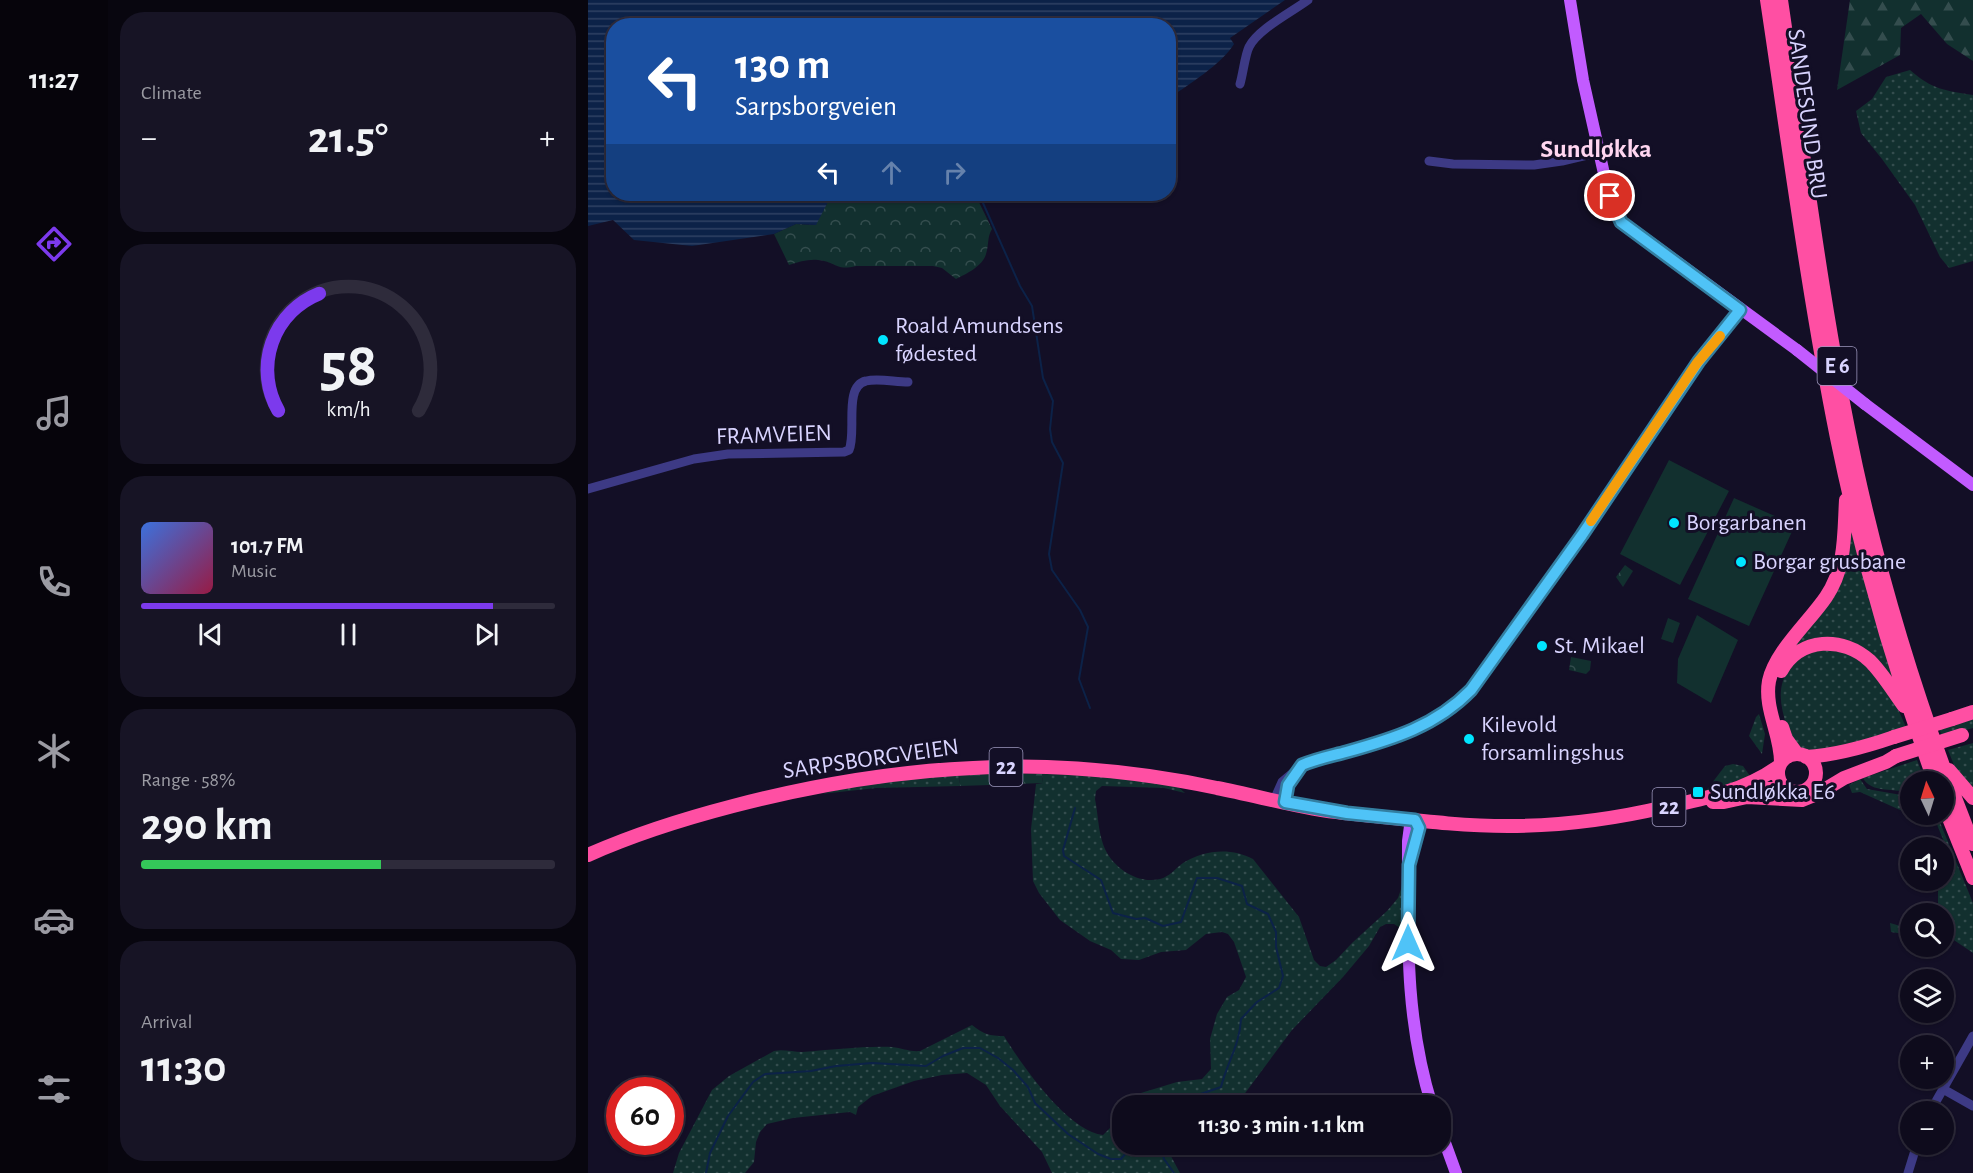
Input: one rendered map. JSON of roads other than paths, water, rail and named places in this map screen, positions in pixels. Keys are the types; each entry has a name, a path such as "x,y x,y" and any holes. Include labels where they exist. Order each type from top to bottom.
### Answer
{"highway":[{"name":"SANDESUND BRU","path":"1767,0 1809,233"},
{"name":"SANDESUND BRU","path":"1781,0 1809,233"},
{"name":"E 6","path":"1809,233 1826,378 1846,480 1877,600 1931,771"},
{"name":"E 6","path":"1809,233 1864,499 1896,620 1941,757 1973,844"},
{"name":"E 6","path":"1780,764 1779,742 1769,705 1770,679 1778,659 1826,597 1838,574 1844,544 1846,480"},
{"name":"E 6","path":"1802,755 1783,732 1777,707 1776,684 1791,657 1809,646 1831,643 1843,645 1863,655 1883,676 1914,721"},
{"name":"22","path":"1780,764 1788,756 1831,755 1850,751 1973,712"},
{"name":"22","path":"1787,789 1792,792 1803,791 1838,773 1967,733"},
{"path":"1802,755 1814,764 1816,769 1812,785"},
{"name":"22","path":"1713,802 1747,797 1802,800 1844,778 1896,756"},
{"name":"E 6","path":"1941,757 1973,798"},
{"path":"1780,764 1778,771 1780,781 1787,789"},
{"name":"SARPSBORGVEIEN","path":"1415,825 1552,825 1605,819 1708,797 1750,783 1780,764"},
{"name":"SARPSBORGVEIEN","path":"588,855 641,833 768,797 828,784 914,771 1004,767 1090,770 1174,779 1279,801 1415,825 1490,832 1558,830 1622,821 1713,802 1761,789 1787,789"},
{"path":"1952,825 1973,878"}],"main road":[{"path":"1570,0 1583,80 1610,196 1621,222 1797,350 1973,485"},
{"path":"1415,825 1408,841 1410,997 1418,1050 1429,1095"},
{"path":"1449,1155 1456,1173"}],"street":[{"path":"1240,84 1248,49 1254,39 1308,0"},
{"path":"1429,161 1453,164 1534,165 1600,152"},
{"path":"1279,801 1302,765 1420,728 1442,715 1464,697 1555,573 1699,361 1740,310"},
{"name":"FRAMVEIEN","path":"588,489 694,459 728,454 844,452 849,450 852,440 853,396 859,384 867,381 908,382"},
{"path":"1954,1070 1973,1036"},
{"path":"1936,1101 1943,1089 1973,1106"},
{"path":"1908,1173 1914,1155"}],"water":[{"path":"588,0 1285,0 1230,38 1234,44 1229,52 1204,74 1176,93 1176,18 606,18 606,201 828,201 816,225 796,224 774,234 692,246 634,240 613,220 588,226"}],"waterway":[{"path":"982,201 1020,286 1032,306 1043,378 1053,401 1050,429 1052,442 1063,463 1049,554 1052,570 1080,610 1088,627 1079,679 1090,708"},
{"path":"1075,808 1063,850 1064,856 1101,880 1113,913 1136,919 1145,918 1163,926 1181,922 1197,878 1217,878 1242,886 1247,904 1268,914 1276,932 1276,947 1283,976 1279,988 1257,1002 1241,1019 1236,1045 1221,1087 1198,1095"},
{"path":"706,1173 710,1153 728,1116 753,1082 765,1074 872,1063 926,1066 963,1048 980,1048 998,1058 1028,1087 1035,1103 1068,1134 1098,1154 1111,1159 1121,1159 1124,1155"},
{"path":"1163,1155 1174,1173"}],"place":[{"name":"Roald Amundsens fødested","path":"883,340"},
{"name":"Borgarbanen","path":"1674,523"},
{"name":"Borgar grusbane","path":"1741,562"},
{"name":"St. Mikael","path":"1542,646"},
{"name":"Kilevold forsamlingshus","path":"1469,739"},
{"name":"Sundløkka E6","path":"1698,792"}],"district":[{"name":"Sundløkka","path":"1596,149"}]}
